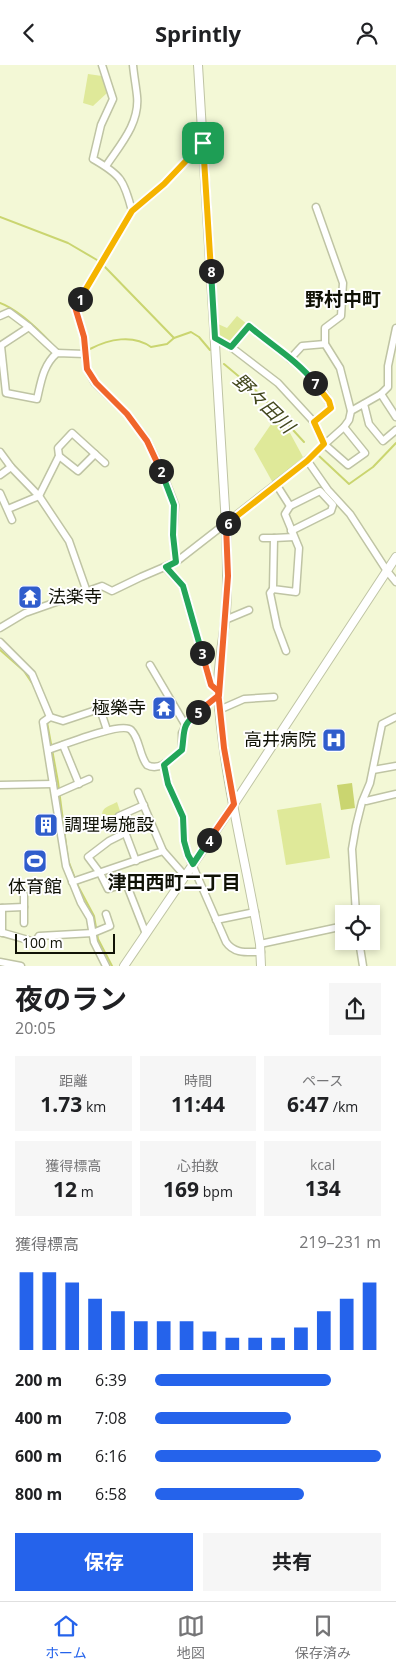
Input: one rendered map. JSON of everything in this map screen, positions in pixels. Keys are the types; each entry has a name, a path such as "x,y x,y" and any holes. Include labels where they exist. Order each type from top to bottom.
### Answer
{"street":[{"path":"102,65 113,99 101,125 93,159 106,166 119,177 127,193 132,211"},
{"path":"106,166 136,115 137,97 133,65"},
{"path":"198,65 228,576 219,710 234,804 255,913 261,966"},
{"path":"176,562 173,535 174,505 160,467 147,441 127,414 94,381 87,369 84,354 84,337 75,307 132,211 164,184 203,143"},
{"path":"0,628 25,613 102,586 112,591 176,562 307,461 344,427 349,420 351,411 340,368 325,344 325,328 341,316 342,283 316,207"},
{"path":"0,316 9,311 57,353 84,354"},
{"path":"231,347 249,326 310,376 329,401 331,408 314,422"},
{"path":"29,327 1,346 2,377 6,393 37,399 44,371 51,358 57,353"},
{"path":"351,411 388,387 388,365 396,328"},
{"path":"215,338 231,347 278,383 314,422 324,444 348,465 365,453 344,427"},
{"path":"290,359 302,346 325,344"},
{"path":"381,393 396,417"},
{"path":"364,404 368,424 383,441 396,429"},
{"path":"8,509 39,496 59,456 58,448 72,433 105,463"},
{"path":"0,452 11,467 39,496 69,541 88,592"},
{"path":"59,456 78,471 95,454"},
{"path":"307,461 328,491 350,514 387,571 396,581"},
{"path":"0,475 11,467"},
{"path":"276,484 290,506"},
{"path":"262,538 274,538 293,534 331,511 333,505 320,491 290,506 286,514 293,534 299,548 296,592 273,589"},
{"path":"0,493 12,520"},
{"path":"274,538 273,589 270,593 277,627 286,651"},
{"path":"124,966 234,804 396,557"},
{"path":"166,567 183,586 211,685 219,693"},
{"path":"225,620 249,610"},
{"path":"0,642 32,674 48,718"},
{"path":"150,665 186,726"},
{"path":"51,749 107,730 126,727 134,735 140,755 146,765 153,767 164,765 182,750 182,733 188,721 219,693"},
{"path":"219,710 244,699 274,697"},
{"path":"106,966 94,942 96,932 81,903 66,866 58,793 53,784 51,749 43,722 48,718 63,721 96,710 101,712 107,730"},
{"path":"355,905 352,849 356,826 362,801 370,783 382,724 396,717"},
{"path":"62,745 79,783"},
{"path":"164,765 168,784 183,817 184,841 188,855 230,948 236,951 260,948 335,928"},
{"path":"373,771 396,766"},
{"path":"58,793 89,779"},
{"path":"0,785 53,784"},
{"path":"138,792 163,851 185,876"},
{"path":"366,801 396,794"},
{"path":"136,861 119,816 144,805"},
{"path":"125,833 109,841 88,857 100,873 108,889 144,877"},
{"path":"74,882 163,851"},
{"path":"126,883 146,934"},
{"path":"24,895 24,923"},
{"path":"24,907 1,908 1,933 35,942 39,936 96,932 110,926 106,914"},
{"path":"216,920 255,913"},
{"path":"360,950 363,966"},
{"path":"0,962 21,966"}],"shaded area":[{"path":"88,74 102,76 107,93 93,106 83,103"},
{"path":"237,316 247,324 231,342 217,336 218,324 227,328"},
{"path":"276,417 290,433 303,457 273,483 254,449"},
{"path":"352,783 355,808 341,810 337,785"},
{"path":"117,802 120,811 116,814 116,817 103,821 103,810"},
{"path":"321,803 330,858 286,865 277,810"}],"waterway":[{"name":"野々田川","path":"0,217 68,243 97,260"},
{"name":"野々田川","path":"105,267 174,338"},
{"path":"0,303 21,315 51,343"},
{"path":"90,349 121,339 137,340 151,347 167,344 174,338 191,332 199,337 210,350"},
{"name":"野々田川","path":"224,364 261,395 304,442"},
{"name":"野々田川","path":"318,455 349,484 373,467 396,443"},
{"path":"0,650 24,671 32,683"},
{"path":"47,722 58,782 68,860 78,886 94,916 98,939 112,966"}],"place":[{"name":"法楽寺","path":"30,597"},
{"name":"極樂寺","path":"164,708"},
{"name":"高井病院","path":"334,740"},
{"name":"調理場施設","path":"46,825"},
{"name":"体育館","path":"35,861"}],"district":[{"name":"野村中町","path":"343,299"},
{"name":"津田西町二丁目","path":"174,882"}],"route":[{"path":"203,143 164,184 132,211 75,307 84,337 84,354 87,369 96,383 127,414 147,441 160,467 174,505 173,535 176,562 166,567 183,586 211,685 218,691 219,695 224,748 234,804 193,864 184,841 183,817 168,784 164,765 182,750 182,733 188,721 219,695 228,576 226,525 307,461 324,444 314,422 331,408 329,401 310,376 249,326 231,347 215,338 203,143"}]}
